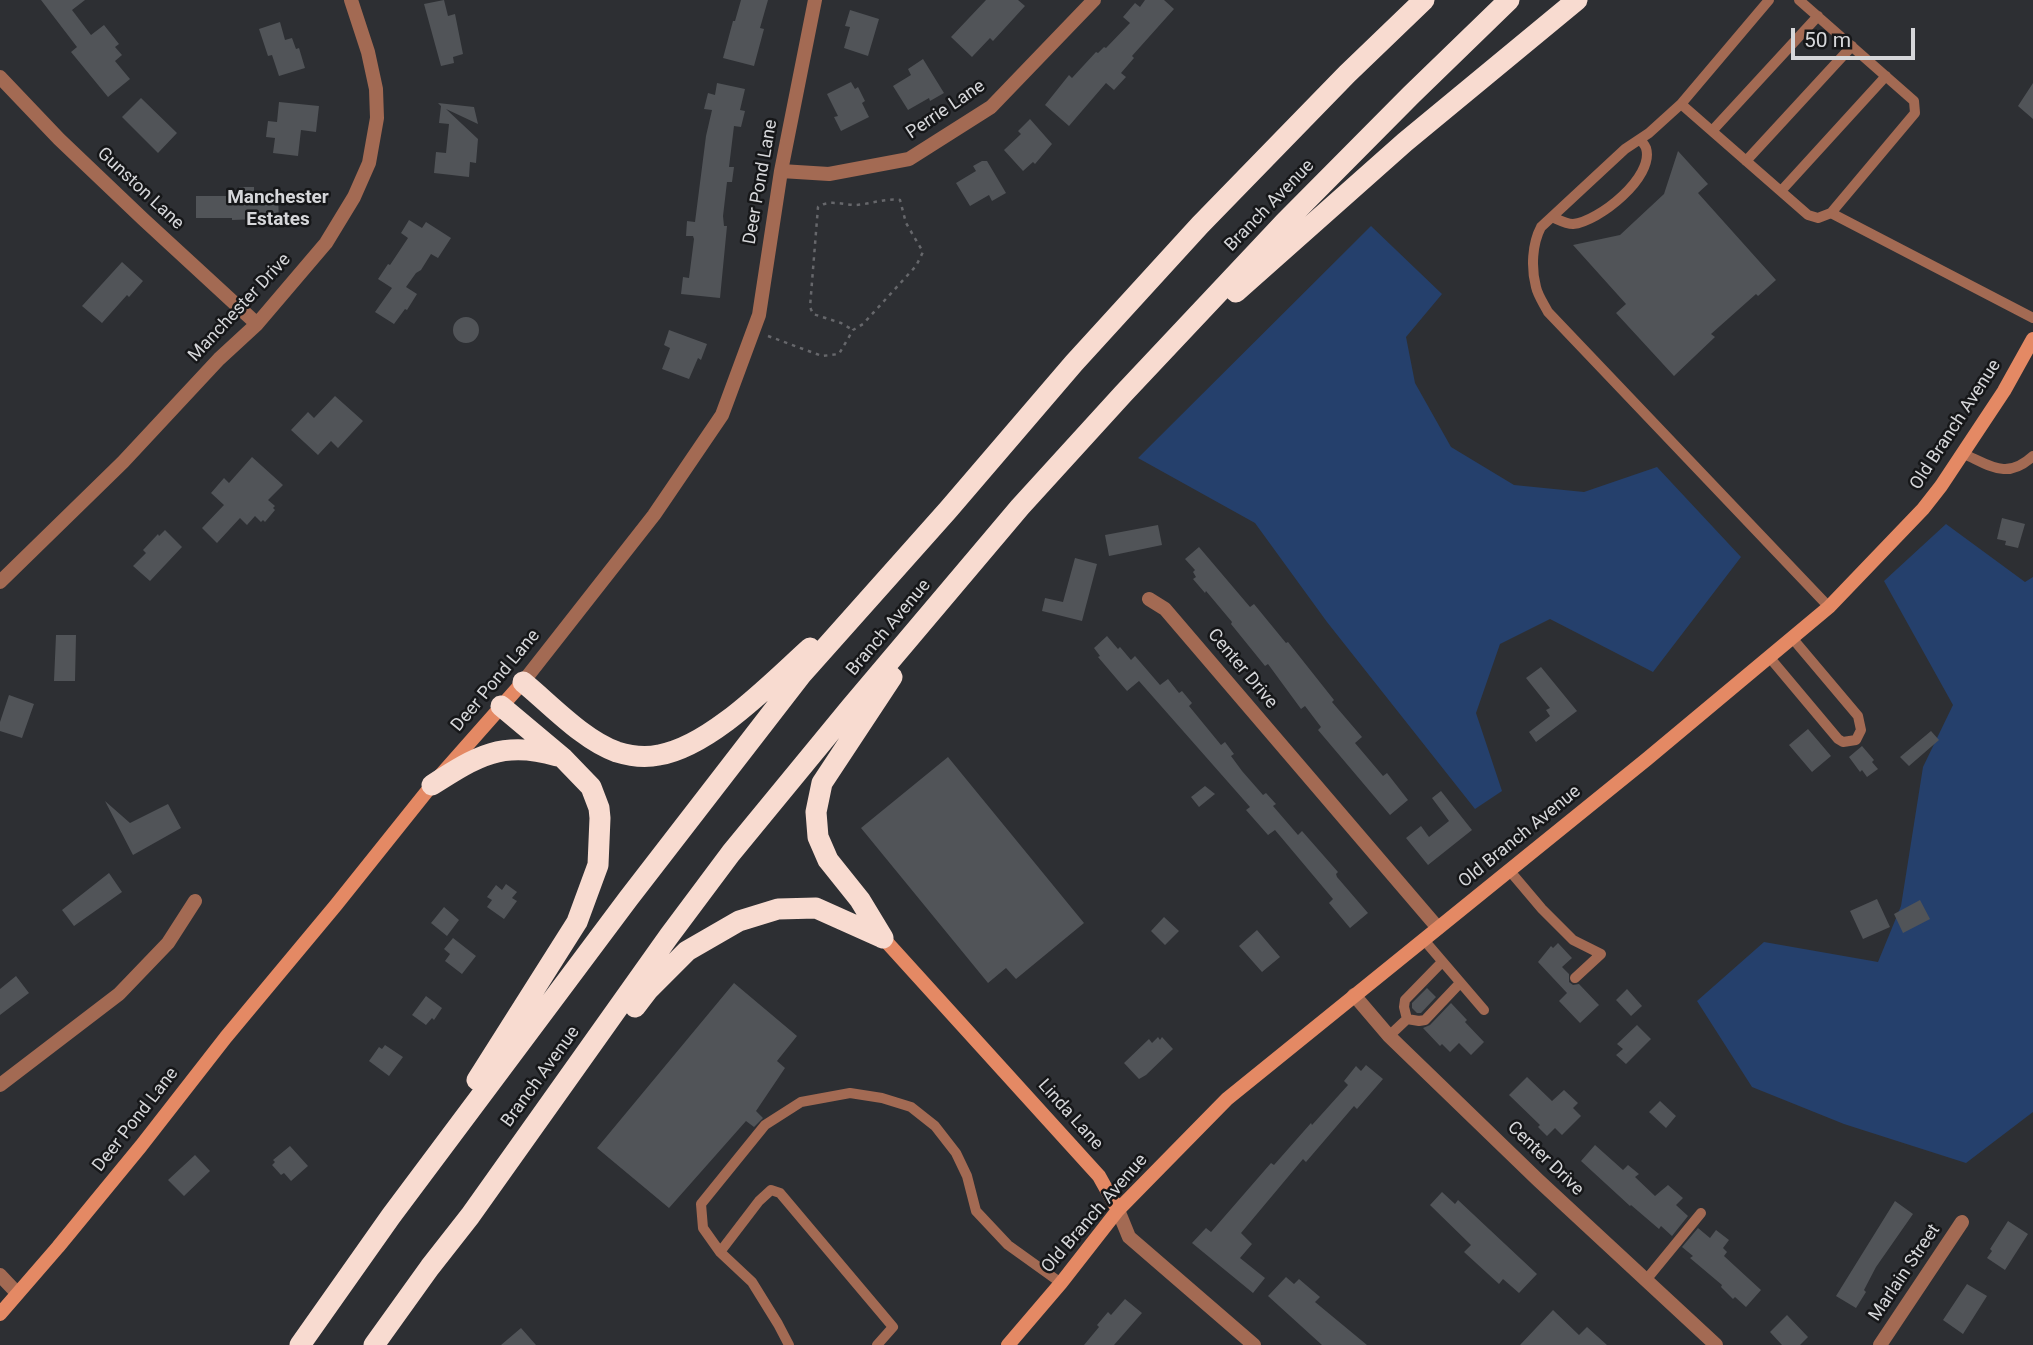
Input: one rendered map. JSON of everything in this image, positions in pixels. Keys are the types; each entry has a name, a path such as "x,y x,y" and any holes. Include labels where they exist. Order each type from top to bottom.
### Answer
{"highway":[{"name":"Branch Avenue","path":"300,1345 391,1216 724,772 801,675 1074,363 1200,225 1347,74 1424,0"},
{"name":"Branch Avenue","path":"374,1345 669,936 732,853 948,592 1020,507 1123,394 1293,215 1509,0"},
{"path":"1123,394 1405,142 1577,0"},
{"path":"523,682 587,735 616,751 639,757 680,749 711,732 759,694 896,568"},
{"path":"883,938 860,900 828,860 818,837 816,812 822,783 948,592"},
{"path":"391,1216 577,922 598,865 600,818 591,787 563,758 501,706"},
{"path":"432,785 477,759 501,750 541,751 563,758"},
{"path":"521,1144 543,1129 648,990 687,951 739,921 778,909 816,908 883,938"}],"street":[{"name":"Manchester Drive","path":"0,582 123,462 219,359 257,324 326,243 354,197 369,163 377,118 376,89 368,51 351,0"},
{"name":"Deer Pond Lane","path":"17,1293 141,1146 226,1037 432,785 523,682 654,515 722,415 759,315 781,171 815,0"},
{"name":"Perrie Lane","path":"781,171 829,174 909,159 991,107 1094,0"},
{"name":"Gunston Lane","path":"0,77 59,139 257,324"},
{"name":"Old Branch Avenue","path":"1008,1345 1118,1210 1227,1099 1770,658 1829,607 1923,509 1964,454 2033,339"},
{"name":"Center Drive","path":"1149,599 1166,609 1438,928"},
{"path":"0,1085 119,995 168,943 195,901"},
{"name":"Linda Lane","path":"883,938 1099,1176 1129,1237 1254,1345"},
{"name":"Center Drive","path":"1354,995 1390,1036 1538,1180 1716,1345"},
{"name":"Marlain Street","path":"1880,1345 1962,1222"},
{"path":"0,1275 17,1293 0,1314"}],"lane":[{"path":"1769,0 1681,104 1625,149 1541,228 1535,237 1533,257 1536,288 1548,312 1829,607"},
{"path":"1681,104 1808,215 1818,218 1831,213 1916,113 1914,101 1799,0"},
{"path":"1712,131 1818,16"},
{"path":"1746,161 1852,46"},
{"path":"1781,191 1886,76"},
{"path":"1552,217 1570,224 1587,221 1612,205 1638,178 1646,164 1646,149 1640,139"},
{"path":"1831,213 2033,318"},
{"path":"1964,454 2001,470 2018,467 2033,456"},
{"path":"1770,658 1838,739 1843,742 1856,740 1861,730 1858,716 1793,639"},
{"path":"1509,870 1573,940 1601,954 1575,978"},
{"path":"1424,940 1484,1010"},
{"path":"1407,1019 1405,1000 1442,962"},
{"path":"1407,1019 1425,1020 1460,983"},
{"path":"1390,1036 1407,1019"},
{"path":"789,1345 752,1282 720,1252 703,1228 701,1204 765,1125 801,1102 850,1093 882,1098 911,1107 935,1126 956,1153 967,1176 976,1212 1008,1245 1061,1283"},
{"path":"720,1252 759,1201 771,1190 780,1193 893,1327 877,1345"},
{"path":"1646,1280 1701,1213"}],"path":[{"path":"753,330 822,356 839,354 853,330 863,324 916,266 923,252 906,223 900,200 890,199 857,205 824,203 818,207 810,307 813,314 853,330"}],"shaded area":[{"path":"1371,226 1442,294 1406,337 1415,383 1451,447 1514,485 1584,492 1657,467 1741,557 1653,672 1550,619 1500,644 1476,713 1502,791 1475,809 1327,622 1255,523 1138,458"},
{"path":"1946,524 2025,582 2033,577 2033,1112 1966,1163 1844,1124 1752,1087 1697,1001 1764,942 1878,962 1901,906 1923,767 1953,705 1884,581"}],"building":[{"path":"41,0 85,0 72,10 91,35 104,25 119,44 115,47 122,55 115,61 130,79 108,97 71,52 77,47"},
{"path":"444,0 448,16 455,14 463,54 453,57 454,63 441,66 424,4"},
{"path":"741,0 768,0 760,28 764,29 754,66 723,58"},
{"path":"986,0 1018,0 1025,6 993,41 990,38 972,57 951,37"},
{"path":"1145,0 1164,0 1174,9 1132,56 1134,58 1121,73 1126,77 1114,90 1106,83 1069,126 1045,105 1069,75 1072,78 1096,52 1106,48 1130,23 1123,17 1135,3 1140,7"},
{"path":"850,10 879,19 868,56 844,48 850,27 845,26"},
{"path":"280,22 285,40 292,38 296,49 299,48 305,68 279,76 272,55 268,56 259,29"},
{"path":"923,59 944,93 908,110 893,86 911,75 908,69"},
{"path":"851,82 855,89 858,87 869,117 841,131 834,117 838,116 827,94"},
{"path":"717,83 745,89 740,110 745,111 741,127 734,126 729,167 734,167 732,182 727,182 723,216 724,226 727,226 720,298 681,294 683,277 689,278 694,239 693,236 686,236 687,221 695,222 712,110 704,109 708,93 715,95"},
{"path":"2033,83 2033,119 2018,106"},
{"path":"141,98 177,133 158,153 122,117"},
{"path":"279,102 319,106 316,132 301,130 298,156 273,153 275,138 266,137 268,121 277,122"},
{"path":"438,103 474,107 478,124 446,109 478,139 476,163 470,162 469,177 434,173 436,152 446,153 449,124 439,123 441,106"},
{"path":"1030,119 1052,144 1035,164 1033,162 1023,171 1004,150 1021,134 1018,131"},
{"path":"1678,151 1708,184 1698,193 1776,280 1711,334 1715,337 1674,376 1616,313 1626,304 1573,245 1620,235 1664,194"},
{"path":"987,161 1006,193 992,201 989,195 970,206 956,183 976,171 973,166"},
{"path":"239,187 254,187 254,195 278,195 279,222 196,218 196,196 239,196"},
{"path":"409,220 422,228 426,222 451,238 438,258 431,254 406,287 417,294 394,324 375,312 392,288 378,279 408,238 401,233"},
{"path":"122,262 143,281 102,323 82,306"},
{"path":"466,317 475,321 479,330 475,339 466,343 457,339 453,330 457,321"},
{"path":"669,330 707,344 689,379 662,369 670,348 664,345"},
{"path":"335,396 363,421 338,448 331,441 318,455 291,430 308,412 314,418"},
{"path":"252,457 283,485 268,500 275,506 275,510 265,522 255,516 247,525 240,518 217,543 202,528 224,505 211,493 224,478 229,483"},
{"path":"2002,518 2025,524 2018,548 2005,545 2006,541 1997,539"},
{"path":"1158,525 1162,545 1109,556 1105,535"},
{"path":"165,530 182,547 150,581 133,566 146,553 143,550"},
{"path":"1199,547 1250,607 1254,604 1286,643 1288,642 1334,700 1332,702 1362,737 1355,743 1383,776 1387,773 1408,800 1390,815 1318,730 1321,727 1305,706 1301,709 1268,664 1265,666 1232,622 1193,579 1196,577 1193,572 1195,570 1185,559"},
{"path":"1075,558 1097,564 1082,621 1042,611 1045,598 1063,602"},
{"path":"56,635 76,635 75,681 54,681"},
{"path":"1107,636 1131,660 1135,656 1160,685 1168,679 1179,693 1182,691 1192,703 1189,706 1221,745 1225,742 1234,754 1231,756 1242,771 1263,795 1266,793 1276,804 1273,806 1298,835 1302,831 1338,872 1337,877 1368,913 1350,928 1329,903 1333,899 1275,830 1268,835 1246,810 1250,807 1139,681 1127,691 1098,657 1100,656 1094,648"},
{"path":"1541,667 1577,711 1536,742 1529,732 1550,716 1546,710 1550,708 1526,678"},
{"path":"9,695 34,704 22,738 0,731 0,722"},
{"path":"1808,729 1831,756 1812,772 1789,745"},
{"path":"1931,731 1939,740 1909,766 1900,757"},
{"path":"1862,746 1878,769 1867,777 1849,757"},
{"path":"948,757 1084,923 1016,979 1006,968 988,983 861,828"},
{"path":"1205,786 1215,794 1199,807 1191,797"},
{"path":"1441,791 1472,830 1428,865 1406,838 1421,826 1429,837 1449,821 1432,798"},
{"path":"105,801 130,823 168,804 181,828 133,855"},
{"path":"109,873 122,892 74,926 62,910"},
{"path":"506,884 517,892 512,898 517,901 504,919 487,907 492,900 487,897 496,885 502,890"},
{"path":"1877,899 1890,927 1863,939 1850,911"},
{"path":"1920,900 1930,919 1903,933 1894,914"},
{"path":"444,907 459,920 447,936 431,923"},
{"path":"1164,917 1179,931 1165,945 1151,931"},
{"path":"1257,930 1280,957 1262,972 1239,946"},
{"path":"453,938 476,956 462,974 445,961 450,954 444,949"},
{"path":"1558,943 1572,958 1562,967 1569,974 1569,982 1573,985 1579,984 1599,1005 1580,1023 1559,1001 1567,993 1538,962 1551,946 1553,948"},
{"path":"16,976 29,993 0,1015 0,989"},
{"path":"734,983 797,1036 777,1061 785,1068 756,1111 763,1118 754,1127 746,1121 669,1208 597,1148"},
{"path":"1427,988 1436,997 1421,1013 1417,1013 1412,1008 1412,1003"},
{"path":"1627,989 1642,1006 1631,1016 1616,1000"},
{"path":"426,996 442,1008 434,1020 432,1018 426,1025 412,1015"},
{"path":"1451,1003 1484,1042 1471,1055 1459,1043 1450,1052 1442,1044 1440,1046 1423,1028 1430,1025"},
{"path":"1637,1025 1651,1039 1626,1064 1616,1055 1623,1049 1617,1044"},
{"path":"1158,1037 1160,1040 1162,1037 1173,1049 1139,1079 1124,1063 1149,1039 1152,1043"},
{"path":"385,1045 403,1057 389,1076 369,1061 379,1047 382,1049"},
{"path":"1366,1065 1383,1079 1357,1109 1354,1106 1306,1162 1303,1159 1241,1233 1252,1244 1240,1258 1265,1278 1253,1293 1192,1243 1206,1228 1211,1232 1271,1163 1274,1165 1311,1123 1312,1125 1348,1085 1344,1081 1356,1066 1361,1071"},
{"path":"1527,1077 1552,1101 1564,1090 1578,1103 1573,1108 1581,1116 1562,1135 1555,1128 1547,1136 1538,1127 1540,1125 1509,1095"},
{"path":"1660,1101 1676,1116 1666,1128 1649,1112"},
{"path":"1595,1145 1623,1170 1628,1165 1639,1174 1635,1177 1655,1196 1668,1185 1683,1198 1676,1205 1688,1216 1672,1236 1630,1206 1581,1161"},
{"path":"290,1146 308,1166 291,1181 272,1165 275,1162 273,1160"},
{"path":"195,1155 210,1171 184,1196 168,1180"},
{"path":"1442,1192 1455,1204 1458,1200 1537,1274 1519,1293 1503,1279 1499,1284 1464,1252 1471,1245 1430,1205"},
{"path":"1895,1201 1913,1214 1876,1267 1856,1308 1836,1296"},
{"path":"2008,1221 2028,1234 2005,1270 1987,1258"},
{"path":"1698,1228 1710,1238 1716,1230 1729,1240 1723,1248 1727,1252 1724,1256 1761,1290 1746,1307 1735,1297 1733,1299 1682,1247"},
{"path":"1286,1277 1294,1284 1299,1279 1320,1297 1315,1302 1367,1345 1322,1345 1268,1296"},
{"path":"1967,1284 1987,1296 1963,1334 1943,1320"},
{"path":"1125,1299 1142,1313 1114,1345 1084,1345 1108,1312 1111,1315"},
{"path":"1553,1310 1579,1335 1587,1327 1607,1345 1520,1345"},
{"path":"1787,1315 1808,1337 1800,1345 1782,1345 1770,1332"},
{"path":"521,1328 536,1345 501,1345"}],"district":[{"name":"Manchester Estates","path":"278,209"}]}
